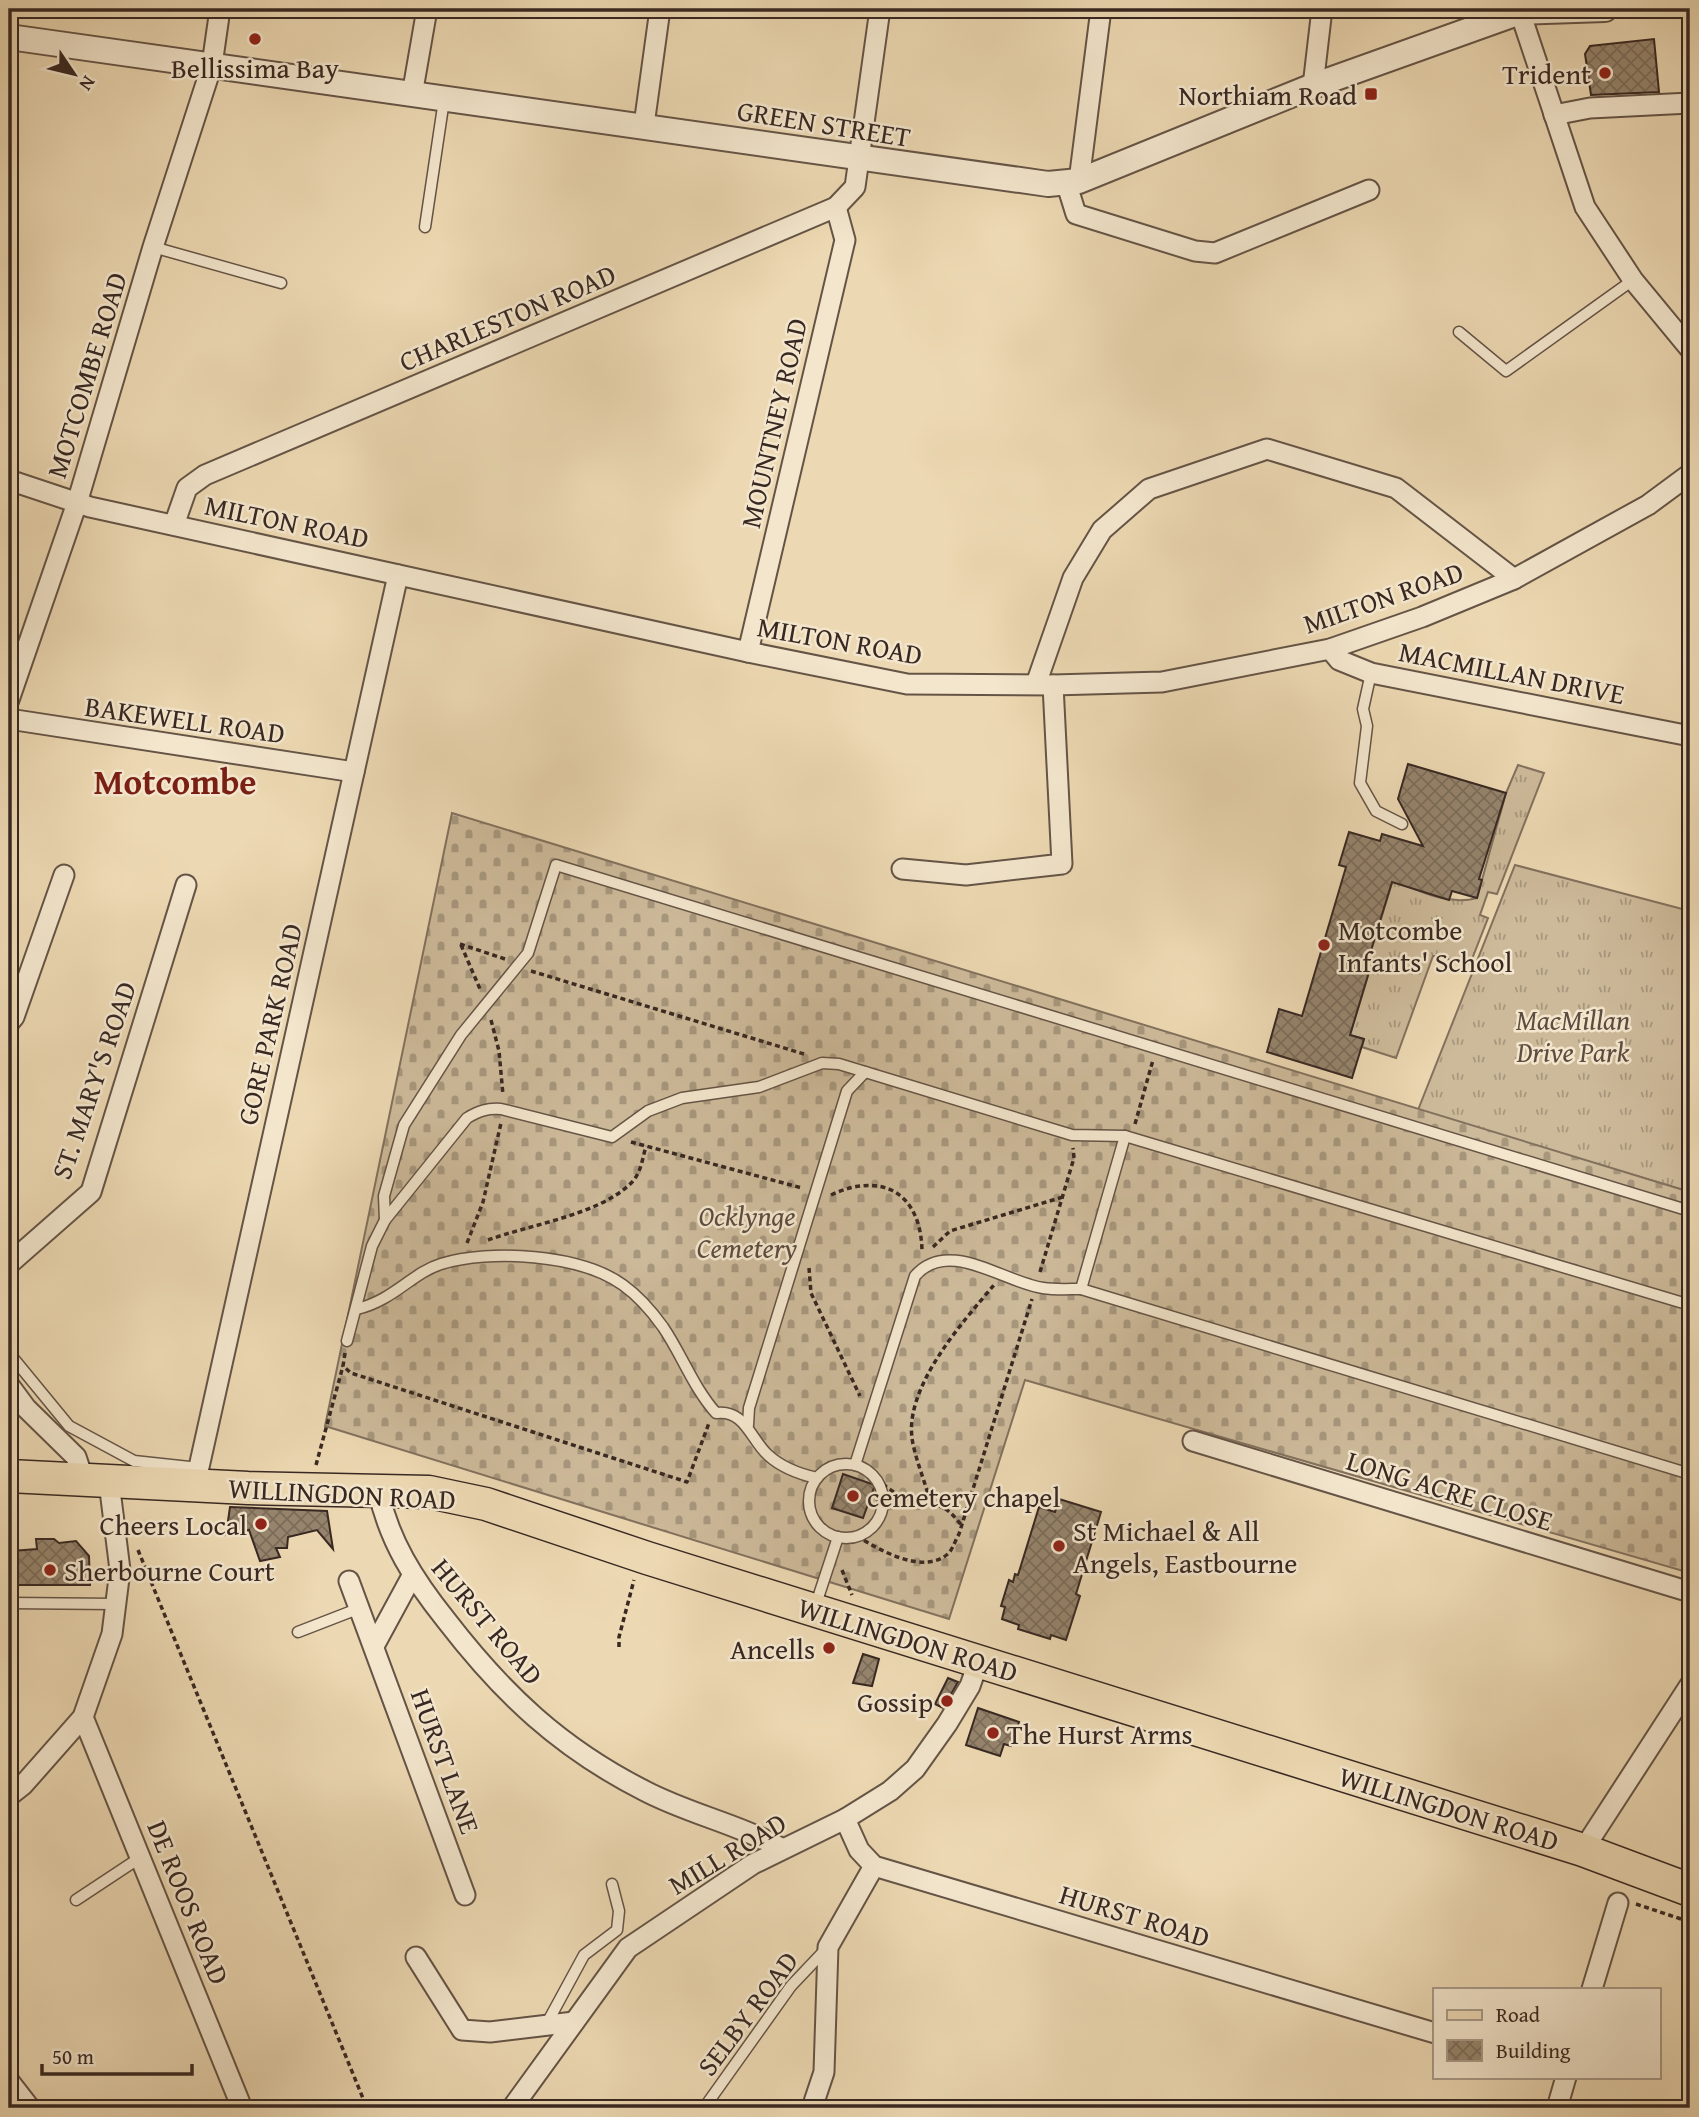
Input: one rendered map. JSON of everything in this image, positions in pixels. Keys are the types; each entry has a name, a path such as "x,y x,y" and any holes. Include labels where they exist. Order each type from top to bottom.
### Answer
{"main road":[{"name":"WILLINGDON ROAD","path":"9,1476 96,1480 197,1477 309,1489 429,1492 486,1504 814,1610 1583,1850 1690,1890"}],"street":[{"name":"MOTCOMBE ROAD","path":"9,700 18,646 77,503 153,247 212,65 220,9"},
{"path":"412,95 427,9"},
{"path":"644,125 660,9"},
{"path":"836,207 855,187 880,9"},
{"path":"1101,9 1072,182 1076,214 1195,251 1215,253 1369,190"},
{"path":"1313,86 1322,9"},
{"name":"GREEN STREET","path":"9,37 1048,184 1072,182 1313,86 1520,12 1605,9"},
{"path":"1520,12 1585,207 1633,280 1690,349"},
{"path":"1554,115 1590,108 1690,103"},
{"name":"CHARLESTON ROAD","path":"174,525 187,488 205,475 836,207"},
{"name":"MOUNTNEY ROAD","path":"748,652 845,240 836,207"},
{"path":"902,869 967,875 1062,864 1044,685 1073,578 1102,530 1149,489 1267,449 1396,488 1514,579"},
{"name":"MILTON ROAD","path":"9,480 77,503 748,652 907,684 1044,685 1162,682 1330,649 1422,617 1514,579 1648,505 1690,474"},
{"name":"GORE PARK ROAD","path":"197,1477 398,575"},
{"name":"MACMILLAN DRIVE","path":"1330,649 1339,660 1371,673 1690,736"},
{"name":"BAKEWELL ROAD","path":"9,719 354,772"},
{"path":"9,1023 14,1017 64,875"},
{"name":"ST. MARY'S ROAD","path":"9,1264 91,1192 186,885"},
{"path":"9,1385 26,1408 96,1480 120,1570 112,1634 83,1717 23,1785 9,1796"},
{"name":"LONG ACRE CLOSE","path":"1193,1441 1690,1592"},
{"name":"HURST ROAD","path":"378,1490 393,1541 412,1576 485,1670 533,1718 584,1758 646,1792 761,1837 781,1849"},
{"path":"374,1646 412,1576"},
{"name":"HURST LANE","path":"349,1581 465,1895"},
{"name":"MILL ROAD","path":"512,2108 628,1948 753,1864 845,1819 890,1791 915,1769 947,1724 970,1686 979,1660"},
{"path":"1583,1850 1689,1688"},
{"name":"DE ROOS ROAD","path":"83,1717 242,2108"},
{"path":"812,2108 824,2072 830,1941 874,1866 859,1850 845,1819"},
{"name":"HURST ROAD","path":"874,1866 1433,2032"},
{"path":"1592,1988 1625,1903"},
{"path":"416,1957 462,2031 490,2032 575,2022"},
{"path":"1558,2108 1566,2078"},
{"path":"9,2081 30,2108"}],"lane":[{"path":"425,228 444,100"},
{"path":"153,247 281,284"},
{"path":"1459,332 1506,370 1633,280"},
{"path":"1371,673 1363,709 1367,726 1360,783 1376,811 1402,824"},
{"path":"385,1220 384,1196 404,1125 461,1035 528,953 539,928 556,865 1690,1211"},
{"path":"347,1341 372,1247 385,1220 467,1118 489,1108 501,1109 612,1137 648,1111 682,1098 759,1087 822,1063 839,1064 1072,1135 1125,1136 1690,1306"},
{"path":"748,1425 750,1408 847,1091 865,1072"},
{"path":"1081,1289 1125,1136"},
{"path":"357,1309 379,1304 438,1265 458,1261 520,1256 553,1260 621,1284 663,1327 693,1382 716,1413 724,1412 748,1425 768,1455 801,1475 817,1478"},
{"path":"855,1465 915,1276 923,1267 943,1261 982,1267 1036,1286 1081,1289 1690,1474"},
{"path":"9,1353 69,1426 134,1461 197,1477"},
{"path":"855,1465 876,1479 881,1490 880,1515 873,1526 857,1536 838,1537 818,1526 812,1516 810,1493 817,1478 832,1467 855,1465"},
{"path":"814,1610 838,1537"},
{"path":"9,1602 116,1604"},
{"path":"298,1632 360,1608"},
{"path":"76,1900 141,1857"},
{"path":"546,2026 584,1955 617,1930 619,1911 612,1884"},
{"name":"SELBY ROAD","path":"704,2108 792,1986 830,1941"}],"path":[{"path":"460,944 512,961 516,966 810,1056 822,1063"},
{"path":"1125,1136 1133,1131 1157,1048"},
{"path":"857,1536 889,1554 916,1562 938,1559 949,1553 962,1526 1063,1197 1074,1158 1072,1135"},
{"path":"612,1137 816,1192"},
{"path":"458,1261 480,1244 578,1212 618,1194 631,1184 640,1171 646,1146"},
{"path":"811,1208 847,1188 870,1183 892,1189 906,1201 916,1216 922,1239 923,1267"},
{"path":"923,1267 928,1252 950,1231 1063,1197"},
{"path":"801,1243 809,1267 811,1293 870,1417"},
{"path":"930,1501 912,1442 915,1405 930,1369 1003,1274"},
{"path":"309,1489 343,1366 347,1341"},
{"path":"343,1366 351,1373 687,1482 710,1418 716,1413"},
{"path":"876,1479 896,1494 916,1501 930,1501 949,1509 962,1526"},
{"path":"136,1545 367,2108"},
{"path":"619,1647 619,1637 634,1580"},
{"path":"1625,1903 1690,1922"}],"green space":[{"path":"1518,765 1544,773 1497,894 1488,892 1480,915 1488,918 1470,964 1433,956 1396,1058 1362,1047 1364,1039 1350,1035 1369,972 1365,970 1393,880 1445,899 1477,898 1506,793"},
{"name":"Ocklynge Cemetery","path":"452,813 1690,1192 1690,1573 1025,1380 949,1619 325,1426"},
{"name":"MacMillan Drive Park","path":"1515,865 1690,911 1690,1192 1418,1110"}],"building":[{"path":"1654,39 1659,92 1591,95 1585,54 1590,46"},
{"path":"1408,764 1506,793 1479,879 1482,880 1477,898 1452,891 1449,900 1392,882 1365,970 1369,972 1350,1035 1364,1039 1352,1078 1267,1052 1279,1009 1302,1016 1346,867 1339,865 1349,832 1380,841 1382,834 1423,846 1398,799"},
{"name":"cemetery chapel","path":"843,1474 875,1485 863,1518 832,1508"},
{"name":"St Michael & All Angels, Eastbourne","path":"1059,1499 1101,1512 1076,1594 1080,1596 1066,1640 1051,1635 1050,1639 1018,1629 1019,1625 1002,1619 1005,1607 1001,1606 1009,1580 1013,1582 1015,1574 1018,1575 1039,1507 1055,1512"},
{"path":"230,1507 327,1511 333,1549 317,1530 288,1537 287,1548 276,1548 280,1557 260,1561 249,1530 226,1535"},
{"name":"Sherbourne Court","path":"36,1539 54,1539 59,1543 76,1541 89,1556 90,1585 9,1585 12,1551 37,1549"},
{"path":"863,1654 879,1659 872,1686 853,1683"},
{"path":"948,1678 958,1682 943,1708 935,1704"},
{"name":"The Hurst Arms","path":"978,1708 1019,1722 1011,1746 1004,1744 1000,1756 966,1745"}],"place":[{"name":"Bellissima Bay","path":"255,39"},
{"name":"Trident","path":"1605,73"},
{"name":"Northiam Road","path":"1371,94"},
{"name":"Motcombe Infants' School","path":"1324,945"},
{"name":"cemetery chapel","path":"853,1496"},
{"name":"Cheers Local","path":"261,1524"},
{"name":"St Michael & All Angels, Eastbourne","path":"1059,1546"},
{"name":"Sherbourne Court","path":"50,1570"},
{"name":"Ancells","path":"829,1648"},
{"name":"Gossip","path":"947,1701"},
{"name":"The Hurst Arms","path":"993,1733"}],"district":[{"name":"Motcombe","path":"175,781"}]}
